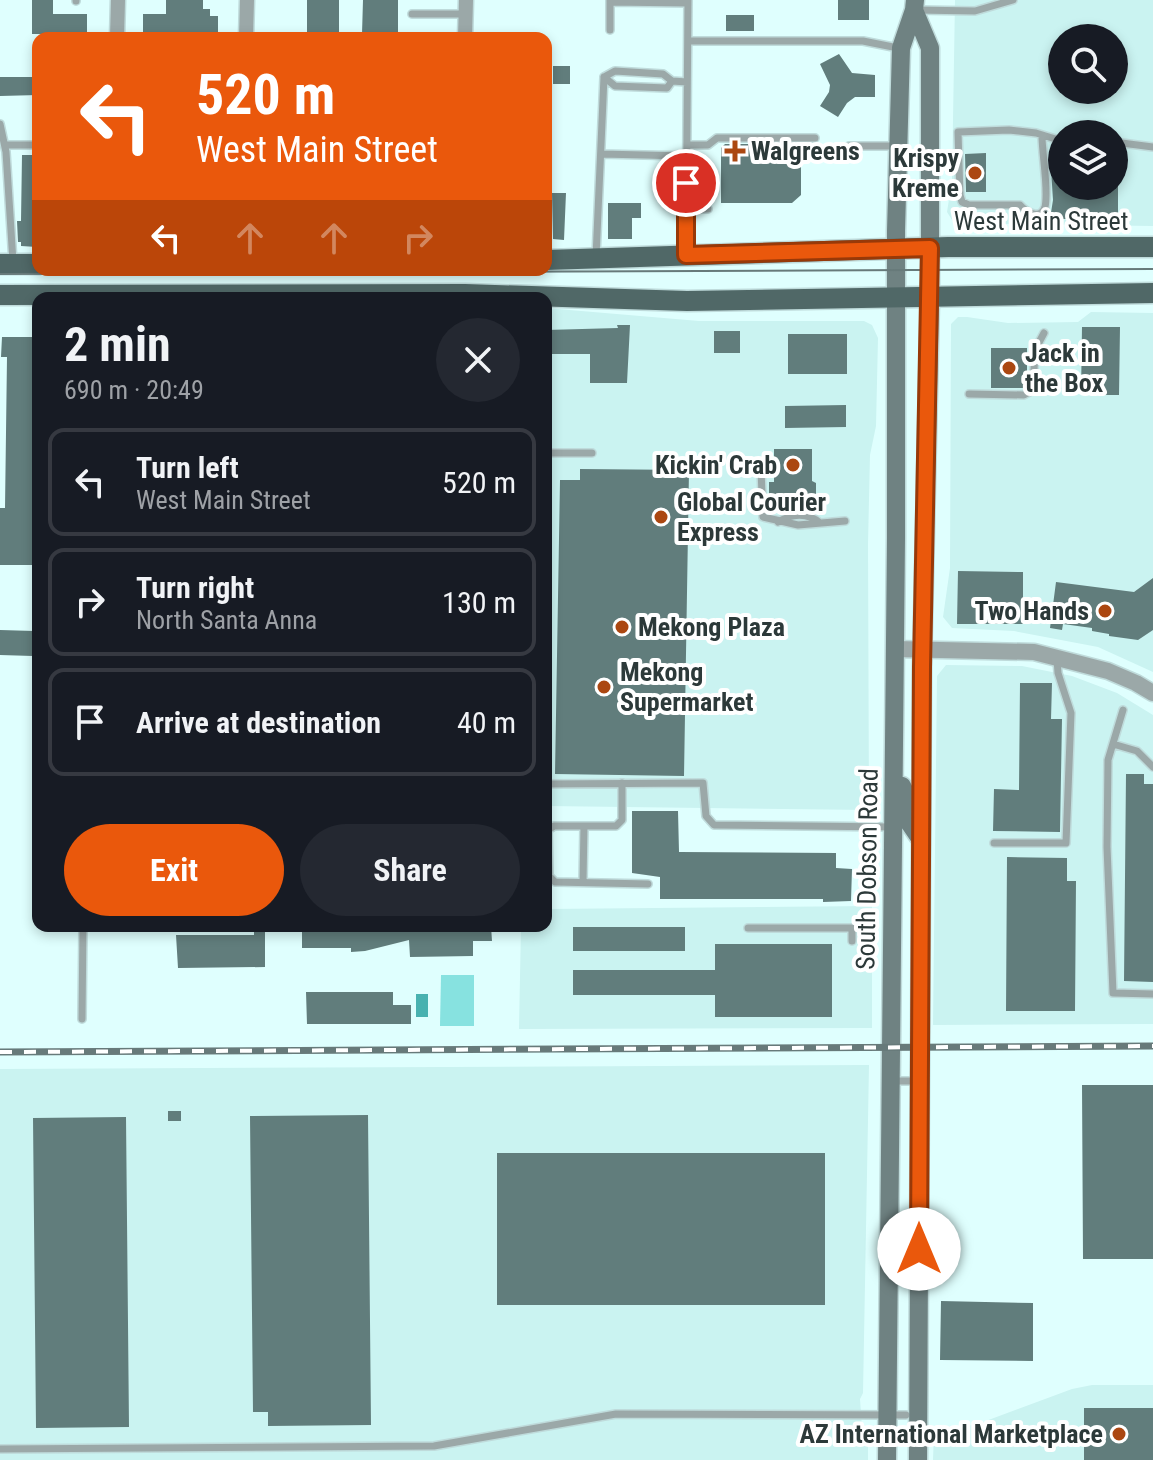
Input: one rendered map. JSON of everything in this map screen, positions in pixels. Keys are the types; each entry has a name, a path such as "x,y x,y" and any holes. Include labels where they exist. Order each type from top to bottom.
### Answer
{"main road":[{"name":"South Dobson Road","path":"887,1460 897,1414 891,1081 895,288 901,48 914,5"},
{"name":"South Dobson Road","path":"914,5 930,48 918,1460"},
{"name":"West Main Street","path":"552,260 930,248 1153,247"},
{"path":"7,264 32,264"},
{"path":"552,297 687,301 895,288 1153,293"},
{"path":"0,295 32,295"},
{"path":"894,784 902,786 906,794 908,821 921,840"}],"street":[{"path":"117,32 118,0"},
{"path":"246,32 247,0"},
{"path":"465,32 466,7"},
{"path":"895,649 1010,650 1057,656 1108,671 1153,693"}],"lane":[{"path":"914,5 975,11 1013,0"},
{"path":"610,30 610,1 688,2 686,255"},
{"path":"412,14 466,7"},
{"path":"688,41 863,41 901,48"},
{"path":"604,77 615,71 663,74 672,81 687,82"},
{"path":"604,77 615,86 667,88 672,81"},
{"path":"596,259 604,77"},
{"path":"0,124 5,145 4,195 12,217 7,264"},
{"path":"1042,136 1045,208 1035,214 1026,212 1020,205 969,205 962,202 958,132 1009,130 1042,136 1048,138"},
{"path":"687,145 708,145 717,138 815,138"},
{"path":"1128,144 1153,147"},
{"path":"5,145 32,145"},
{"path":"849,146 898,146"},
{"path":"601,154 687,156"},
{"path":"686,209 708,209"},
{"path":"0,217 12,217"},
{"path":"969,394 1024,395 1033,390 1035,350 1044,333"},
{"path":"552,453 592,453"},
{"path":"761,470 763,517 798,525 845,521"},
{"path":"994,843 1066,843 1071,713 1058,673 1057,656"},
{"path":"1123,710 1108,760 1107,847 1113,993 1153,994"},
{"path":"1113,744 1137,751 1153,767"},
{"path":"552,827 616,826 622,820 622,783"},
{"path":"552,784 703,783 706,816 714,825 893,827"},
{"path":"583,882 584,826"},
{"path":"552,879 555,882 648,884"},
{"path":"748,928 852,928 852,941"},
{"path":"82,1019 83,932"},
{"path":"891,1081 920,1081"},
{"path":"0,1449 434,1446 616,1414 897,1414"}],"shaded area":[{"path":"955,0 1153,0 1153,226 954,223 947,212 952,180"},
{"path":"552,309 699,321 864,321 872,325 878,338 868,544 869,810 552,806"},
{"path":"1091,312 1153,313 1153,672 1098,647 1014,631 952,628 943,617 950,568 951,324 958,317 1008,323 1078,322"},
{"path":"946,665 1022,666 1072,676 1117,693 1153,715 1153,1024 933,1025 937,676"},
{"path":"872,906 872,1028 519,1029 521,932 552,932 552,909"},
{"path":"441,975 474,975 474,1026 440,1026"},
{"path":"416,994 428,994 428,1017 416,1017"},
{"path":"869,1065 863,1393 860,1399 862,1428 868,1431 868,1460 0,1460 0,1069"},
{"path":"1092,1385 1153,1385 1153,1460 933,1460 934,1433 939,1428 975,1425 1072,1389"}],"building":[{"path":"32,0 53,0 53,14 87,14 87,32 32,32"},
{"path":"166,0 203,0 203,9 210,9 210,16 218,16 218,32 143,32 143,14 166,14"},
{"path":"307,0 339,0 339,32 307,32"},
{"path":"363,0 398,0 398,32 362,32"},
{"path":"838,0 869,0 869,20 838,20"},
{"path":"726,15 754,15 754,31 726,31"},
{"path":"839,54 852,73 875,75 875,97 855,97 838,117 820,106 830,85 820,64"},
{"path":"553,66 570,66 570,84 553,84"},
{"path":"0,77 32,77 32,95 0,96"},
{"name":"Walgreens","path":"725,144 801,144 801,195 792,203 721,203 721,148"},
{"name":"Krispy Kreme","path":"986,153 986,192 966,192 965,154"},
{"path":"22,155 32,155 32,247 21,246 18,242 17,221 21,221"},
{"path":"552,193 566,193 564,240 553,239"},
{"path":"1053,200 1118,200 1118,219 1050,219"},
{"path":"608,203 641,203 641,218 632,218 632,239 608,239"},
{"path":"617,325 630,325 627,383 590,383 590,354 552,354 552,330 618,328"},
{"path":"1082,327 1120,327 1119,395 1081,395"},
{"path":"714,331 740,331 740,353 714,353"},
{"path":"788,334 847,334 847,374 788,374"},
{"path":"2,337 32,337 32,565 0,565 0,508 5,508 7,357 1,357"},
{"name":"Jack in the Box","path":"991,348 1027,348 1027,386 991,388"},
{"path":"846,405 846,427 785,428 785,406"},
{"name":"Kickin' Crab","path":"774,449 812,449 816,511 769,511 769,482 774,482"},
{"name":"Mekong Plaza","path":"580,469 689,470 684,776 555,774 560,480 580,480"},
{"path":"958,571 1023,572 1023,624 957,624"},
{"path":"1153,578 1153,630 1138,640 1063,624 1062,630 1050,628 1056,582 1134,592"},
{"path":"0,630 32,631 32,656 0,655"},
{"path":"1020,683 1052,683 1051,719 1062,719 1060,832 993,831 994,789 1019,790"},
{"path":"1126,774 1144,774 1144,784 1153,784 1153,982 1124,981"},
{"path":"632,811 678,811 679,852 836,853 836,868 852,869 851,901 660,899 660,877 632,873"},
{"path":"1007,857 1067,858 1067,881 1076,881 1075,1011 1006,1011"},
{"path":"573,927 685,927 685,951 573,951"},
{"path":"254,932 265,932 265,967 178,968 176,935 254,935"},
{"path":"302,932 491,932 492,941 473,941 473,956 410,957 409,940 365,951 302,948"},
{"path":"715,944 832,944 832,1017 715,1017 715,995 573,995 573,970 715,970"},
{"path":"306,992 393,992 393,1005 411,1005 411,1024 307,1024"},
{"path":"1082,1085 1153,1085 1153,1259 1083,1259"},
{"path":"168,1111 181,1111 181,1121 168,1121"},
{"path":"368,1115 371,1425 268,1426 268,1412 253,1412 250,1116"},
{"path":"126,1117 129,1427 36,1428 33,1118"},
{"path":"497,1153 825,1153 825,1305 497,1305"},
{"path":"941,1301 1033,1303 1033,1361 940,1360"},
{"name":"AZ International Marketplace","path":"1084,1408 1153,1408 1153,1460 1084,1460"}],"tram line":[{"path":"552,272 1153,269"},
{"path":"0,274 32,274"}],"railway":[{"path":"0,1052 1153,1046"}],"place":[{"name":"Walgreens","path":"735,151"},
{"name":"Krispy Kreme","path":"975,173"},
{"name":"Jack in the Box","path":"1009,368"},
{"name":"Kickin' Crab","path":"793,465"},
{"name":"Global Courier Express","path":"661,517"},
{"name":"Two Hands","path":"1105,611"},
{"name":"Mekong Plaza","path":"622,627"},
{"name":"Mekong Supermarket","path":"604,687"},
{"name":"AZ International Marketplace","path":"1119,1434"}],"route":[{"path":"686,183 686,255 930,248 922,667 919,1249"}]}
